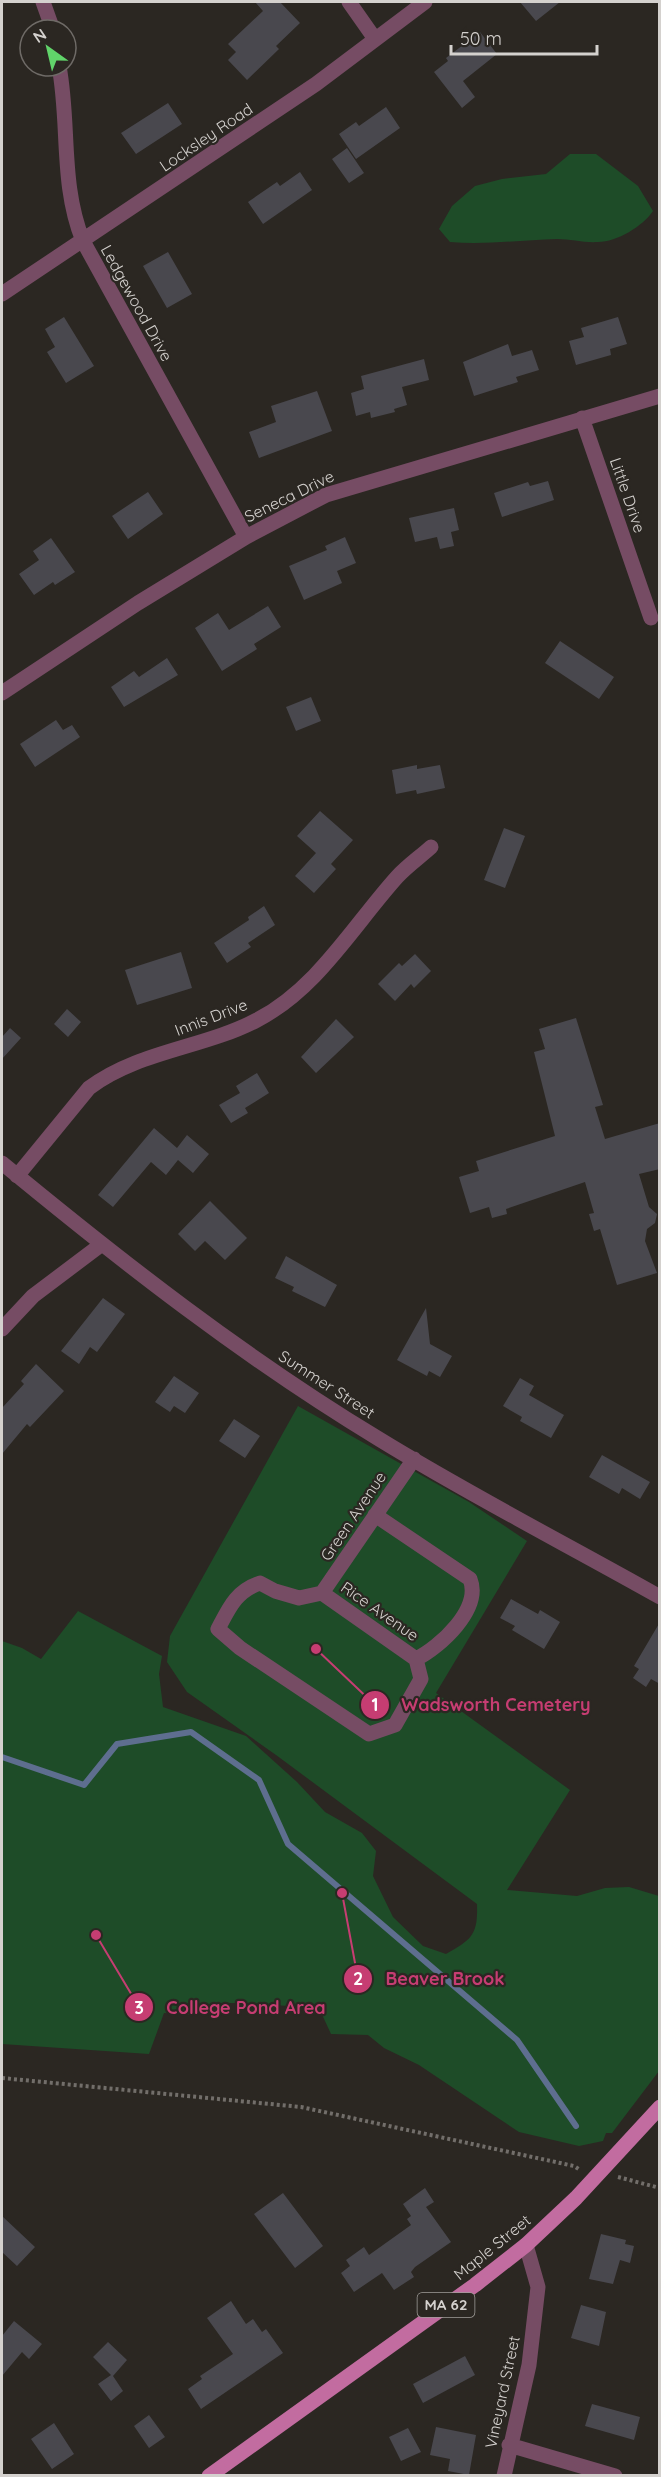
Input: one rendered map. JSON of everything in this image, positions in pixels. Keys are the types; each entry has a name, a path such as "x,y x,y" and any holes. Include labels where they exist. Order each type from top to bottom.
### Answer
{"main road":[{"name":"Maple Street","path":"209,2475 475,2285 526,2245 576,2198 660,2107"}],"street":[{"path":"43,2 49,18"},
{"path":"349,2 375,39"},
{"name":"Locksley Road","path":"2,294 316,84 425,2"},
{"name":"Ledgewood Drive","path":"60,78 65,168 74,219 83,241 246,537"},
{"name":"Seneca Drive","path":"2,693 138,603 246,537 326,495 660,396"},
{"name":"Little Drive","path":"582,418 651,618"},
{"name":"Innis Drive","path":"17,1176 89,1088 104,1077 134,1063 258,1020 299,992 398,875 431,847"},
{"name":"Summer Street","path":"2,1163 159,1290 275,1373 414,1459 660,1597"},
{"path":"2,1329 33,1296 102,1244"},
{"name":"Green Avenue","path":"322,1593 414,1459"},
{"path":"322,1593 299,1598 275,1591 260,1583 248,1587 235,1597 218,1629 240,1648 369,1734 395,1725 421,1678 416,1659 433,1651 465,1614 473,1598 474,1589 470,1579 375,1515"},
{"name":"Rice Avenue","path":"322,1593 416,1659"},
{"name":"Vineyard Street","path":"504,2475 509,2445 529,2366 538,2287 526,2245"},
{"path":"509,2445 615,2475"}],"path":[{"path":"2,2078 301,2107 574,2166 579,2170 587,2164"},
{"path":"620,2176 660,2188"}],"green space":[{"path":"570,154 596,154 638,186 653,211 649,217 629,232 598,242 557,239 490,243 450,242 439,229 452,206 475,186 502,179 546,174"},
{"path":"298,1406 469,1502 527,1541 436,1693 570,1790 507,1890 577,1896 605,1888 629,1887 659,1896 659,2071 612,2133 606,2133 603,2141 579,2146 519,2132 419,2065 384,2048 368,2035 331,2034 319,2008 220,2003 189,2015 164,2013 149,2054 2,2044 2,1641 22,1648 41,1659 78,1611 162,1656 159,1674 163,1707 246,1736 297,1782 325,1812 362,1833 376,1851 373,1876 393,1917 423,1946 446,1954 472,1935 476,1923 477,1904 187,1692 167,1662 170,1636"}],"building":[{"path":"255,2 280,2 300,23 276,46 279,49 247,80 228,60 236,52 228,44 263,11"},
{"path":"520,2 560,2 536,21"},
{"path":"480,32 497,54 463,81 475,97 462,108 434,72 448,61 446,58"},
{"path":"168,103 182,124 136,154 121,133"},
{"path":"386,107 400,128 356,159 339,134 356,122 359,126"},
{"path":"347,148 364,173 349,183 332,159"},
{"path":"300,172 312,190 263,224 248,202 277,182 280,186"},
{"path":"168,252 192,294 167,308 143,266"},
{"path":"64,317 94,366 66,383 47,352 55,347 45,329"},
{"path":"618,317 627,344 610,349 611,355 576,365 569,341 584,337 581,328"},
{"path":"508,344 512,356 532,350 539,370 516,377 518,382 474,396 463,362"},
{"path":"424,359 429,380 402,387 407,405 394,409 395,412 371,418 370,412 356,416 351,393 364,389 361,376"},
{"path":"317,391 332,431 259,458 249,432 276,422 271,406"},
{"path":"548,481 554,500 502,517 494,493 528,482 530,486"},
{"path":"148,492 163,514 128,539 112,516"},
{"path":"454,508 459,530 451,532 454,546 440,549 437,537 415,542 409,518"},
{"path":"345,537 356,563 337,571 342,583 304,600 289,566 327,550 325,546"},
{"path":"51,538 75,572 55,585 53,582 34,595 19,574 39,560 33,551"},
{"path":"268,606 281,627 254,644 257,649 222,671 195,628 218,613 229,630"},
{"path":"560,641 614,677 599,699 545,663"},
{"path":"167,658 178,675 124,707 111,687 134,671 139,677"},
{"path":"311,697 321,721 296,731 286,707"},
{"path":"56,720 63,730 72,725 80,737 35,767 20,744"},
{"path":"417,765 417,769 440,765 445,788 417,794 416,790 396,794 392,770"},
{"path":"320,811 353,840 331,864 336,869 314,893 295,876 316,853 297,836"},
{"path":"504,828 525,836 505,888 484,880"},
{"path":"264,906 275,925 248,943 251,947 227,963 214,943 249,920 248,917"},
{"path":"181,952 192,988 137,1005 125,970"},
{"path":"415,954 431,971 414,988 411,984 395,1001 378,984 399,963 402,966"},
{"path":"67,1009 81,1022 68,1037 54,1024"},
{"path":"576,1018 603,1105 595,1107 605,1139 660,1123 660,1169 639,1174 649,1207 657,1214 655,1223 647,1229 645,1241 657,1273 617,1285 600,1229 594,1231 589,1214 594,1213 585,1182 506,1209 507,1214 492,1218 489,1207 470,1213 459,1177 479,1171 476,1161 555,1136 534,1052 545,1049 539,1029"},
{"path":"336,1019 354,1037 316,1073 301,1057"},
{"path":"10,1028 21,1038 2,1059 2,1037"},
{"path":"257,1073 269,1093 245,1108 248,1113 231,1123 219,1105 240,1093 236,1086"},
{"path":"154,1128 177,1148 187,1135 209,1154 193,1173 178,1160 166,1175 151,1162 113,1207 98,1195"},
{"path":"210,1201 247,1238 225,1260 205,1241 195,1251 178,1234"},
{"path":"286,1256 337,1285 325,1307 292,1291 294,1287 275,1278"},
{"path":"103,1298 125,1314 97,1352 90,1347 79,1364 61,1351"},
{"path":"426,1308 430,1344 452,1356 440,1377 429,1371 427,1376 397,1360"},
{"path":"36,1364 64,1391 30,1427 27,1424 2,1454 2,1408 24,1384 21,1381"},
{"path":"174,1376 199,1393 185,1413 174,1406 170,1412 155,1402"},
{"path":"520,1378 534,1386 529,1395 564,1415 551,1438 520,1421 522,1417 503,1406"},
{"path":"234,1419 260,1436 245,1458 219,1441"},
{"path":"602,1455 650,1482 640,1499 622,1488 619,1494 589,1477"},
{"path":"511,1599 538,1614 540,1610 560,1622 544,1649 512,1630 515,1626 500,1618"},
{"path":"660,1622 660,1684 651,1679 646,1687 633,1678 639,1669 634,1666"},
{"path":"425,2188 434,2202 426,2207 451,2242 415,2267 411,2272 414,2277 394,2290 382,2273 354,2292 341,2273 350,2266 346,2260 364,2247 369,2255 411,2225 407,2219 411,2216 403,2204"},
{"path":"283,2193 323,2246 295,2268 254,2214"},
{"path":"2,2216 35,2247 17,2266 2,2252"},
{"path":"601,2234 626,2240 625,2244 634,2246 630,2263 620,2260 613,2284 589,2279"},
{"path":"231,2301 246,2324 253,2319 262,2332 266,2329 283,2353 201,2409 188,2389 202,2379 200,2376 233,2354 207,2318"},
{"path":"581,2305 606,2312 599,2346 571,2338"},
{"path":"14,2321 42,2344 29,2359 22,2352 2,2376 2,2336"},
{"path":"108,2342 127,2360 113,2376 123,2391 111,2401 98,2384 111,2375 93,2357"},
{"path":"465,2356 475,2375 423,2403 413,2384"},
{"path":"592,2404 640,2417 634,2440 585,2426"},
{"path":"149,2415 165,2437 149,2448 134,2426"},
{"path":"54,2423 74,2454 52,2469 31,2439"},
{"path":"436,2427 476,2435 469,2475 448,2471 450,2459 430,2455"},
{"path":"408,2428 421,2452 401,2461 389,2437"}],"waterway":[{"path":"2,1757 84,1785 117,1744 191,1732 259,1780 288,1844 517,2040 576,2126"}],"place":[{"name":"Wadsworth Cemetery","path":"316,1649"},
{"name":"Beaver Brook","path":"342,1893"},
{"name":"College Pond Area","path":"96,1935"}]}
